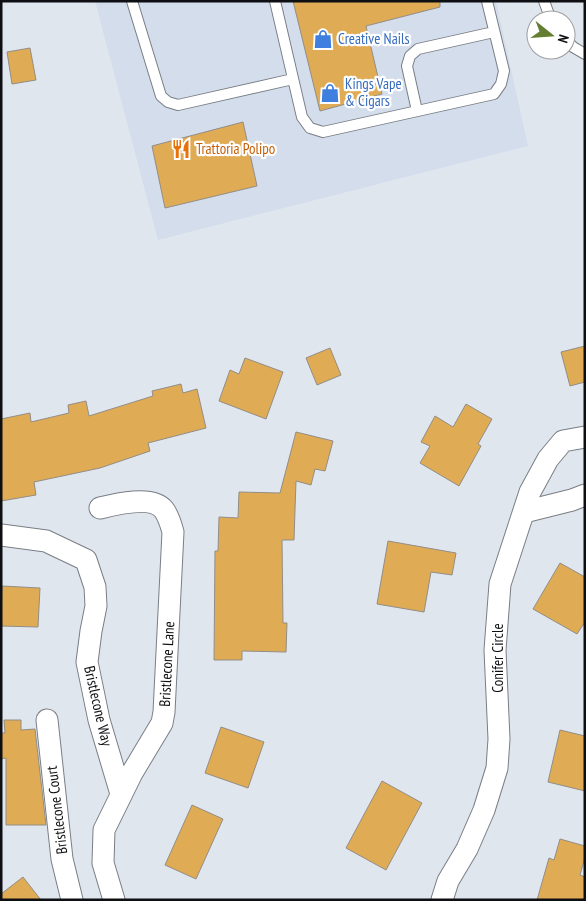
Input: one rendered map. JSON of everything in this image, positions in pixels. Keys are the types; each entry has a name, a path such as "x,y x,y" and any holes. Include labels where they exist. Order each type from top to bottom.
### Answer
{"street":[{"name":"Conifer Circle","path":"442,900 448,881 467,849 484,810 497,768 499,739 495,650 500,584 530,492 548,459 563,441 585,437"},
{"name":"Bristlecone Lane","path":"100,508 136,502 156,504 163,509 169,519 173,532 162,724 132,773 104,830 103,864 114,900"},
{"path":"524,512 581,502"},
{"name":"Bristlecone Way","path":"1,535 46,541 86,560 95,586 96,606 87,662 99,720 121,794"},
{"name":"Bristlecone Court","path":"47,720 62,858 72,900"}],"lane":[{"path":"132,1 161,96 168,102 178,105 293,78"},
{"path":"275,1 302,117 310,128 323,132 494,94 501,84 504,71 487,1"},
{"path":"417,111 407,66 410,56 418,49 494,32"}],"shaded area":[{"path":"95,1 496,1 528,146 158,240"}],"building":[{"path":"293,1 440,1 440,7 366,26 382,94 320,111"},
{"path":"30,48 36,80 12,84 7,52"},
{"path":"243,122 257,186 165,208 152,146"},
{"path":"585,346 585,382 570,386 561,352"},
{"path":"330,348 341,375 317,385 306,358"},
{"path":"245,358 283,372 266,419 219,401 230,370 239,374"},
{"path":"181,384 183,393 197,389 206,428 148,443 150,451 100,468 34,482 36,495 1,501 1,419 30,413 31,422 69,413 68,405 86,401 89,416 153,396 152,391"},
{"path":"466,404 492,419 478,444 481,446 459,486 420,463 430,446 421,442 435,416 453,427"},
{"path":"296,432 333,441 325,471 315,469 311,485 296,481 294,540 282,540 283,623 287,623 286,652 242,651 242,660 214,660 215,551 218,551 219,517 238,518 239,492 280,493"},
{"path":"388,541 456,553 452,575 431,572 424,612 377,604"},
{"path":"560,563 585,577 585,622 577,634 533,609"},
{"path":"2,586 40,588 38,627 1,626"},
{"path":"4,720 21,720 21,730 35,729 46,825 6,825 6,758 1,759 1,733 5,733"},
{"path":"221,727 264,742 248,788 205,773"},
{"path":"560,730 585,736 585,791 548,782"},
{"path":"382,781 422,803 386,870 346,848"},
{"path":"192,805 223,819 196,879 165,865"},
{"path":"560,839 585,846 585,857 580,875 585,877 585,900 537,900 549,858 554,860"},
{"path":"23,877 41,900 1,900 1,894"}],"place":[{"name":"Creative Nails","path":"323,39"},
{"name":"Kings Vape & Cigars","path":"330,93"},
{"name":"Trattoria Polipo","path":"181,149"}]}
